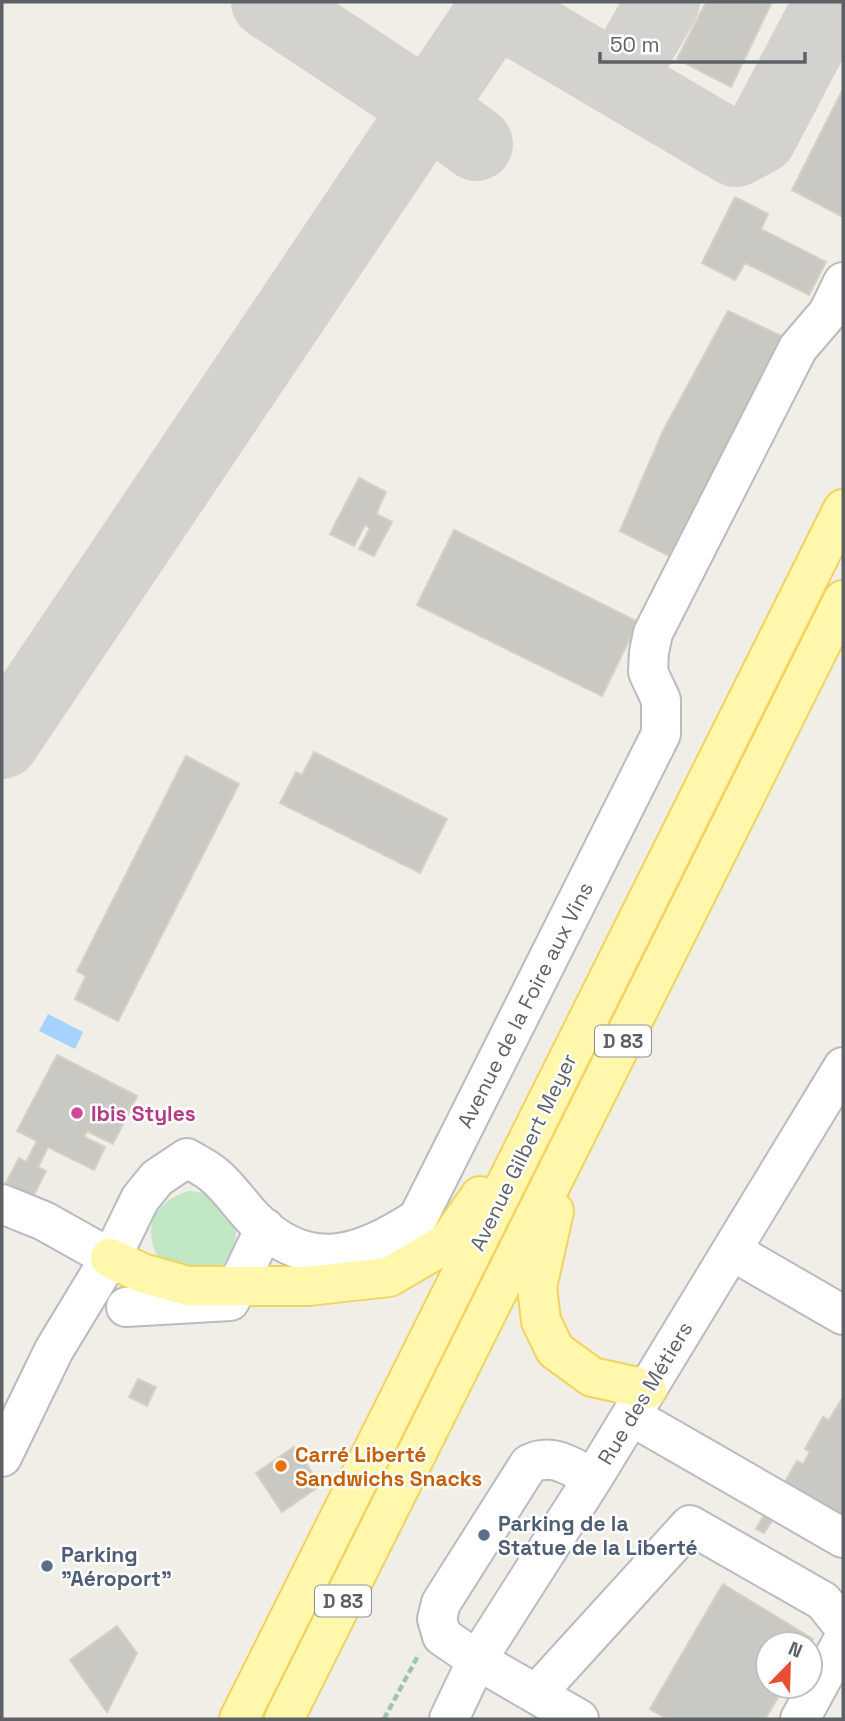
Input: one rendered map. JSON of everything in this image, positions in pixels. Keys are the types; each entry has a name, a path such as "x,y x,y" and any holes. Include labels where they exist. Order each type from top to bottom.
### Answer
{"main road":[{"name":"Avenue Gilbert Meyer","path":"239,1719 843,509"},
{"name":"Avenue Gilbert Meyer","path":"284,1719 843,600"},
{"path":"114,1252 142,1273 188,1286 308,1286 389,1276 447,1243 552,1095"},
{"path":"565,1157 537,1287 541,1321 555,1350 592,1377 639,1402"}],"street":[{"name":"Avenue de la Foire aux Vins","path":"2,1457 54,1350 114,1252 140,1199 157,1178 187,1158 214,1175 285,1245 320,1254 354,1251 387,1238 418,1218 661,734 661,700 648,672 653,633 798,348 828,313 843,282"},
{"name":"Rue des Métiers","path":"449,1719 477,1660 593,1478 843,1067"},
{"path":"2,1204 114,1252"},
{"path":"126,1307 230,1301 265,1228"},
{"path":"732,1251 843,1315"},
{"path":"639,1402 843,1538"},
{"path":"579,1719 477,1660 442,1636 437,1619 441,1603 529,1464 541,1458 557,1460 593,1478"},
{"path":"536,1694 690,1525 823,1601 843,1626"},
{"path":"800,1719 843,1640"}],"path":[{"path":"384,1719 437,1619"}],"green space":[{"path":"189,1191 218,1200 228,1208 234,1219 234,1245 217,1271 164,1266 152,1243 153,1221 158,1211 165,1203"}],"water":[{"path":"48,1014 83,1032 75,1049 39,1031"}],"building":[{"path":"706,2 772,2 731,87 677,59"},
{"path":"843,89 843,217 792,190"},
{"path":"735,197 768,214 761,229 826,262 809,295 745,263 735,280 702,263"},
{"path":"728,311 788,339 677,560 620,531 663,431"},
{"path":"359,478 386,492 376,514 392,522 374,556 359,549 370,528 365,525 354,546 330,534"},
{"path":"454,530 638,622 602,696 417,605"},
{"path":"314,752 447,819 420,873 280,803 296,772 302,775"},
{"path":"186,756 239,784 118,1021 75,999 86,976 77,971"},
{"name":"Ibis Styles","path":"57,1055 137,1096 113,1144 87,1131 84,1137 105,1147 94,1170 48,1147 38,1167 46,1171 33,1197 6,1183 19,1158 26,1162 37,1141 17,1131"},
{"path":"138,1379 156,1387 147,1406 129,1397"},
{"path":"843,1397 843,1524 782,1487 797,1461 803,1464 810,1452 805,1449 823,1417 829,1420"},
{"path":"294,1447 321,1485 282,1512 256,1473"},
{"path":"764,1515 772,1521 764,1533 756,1529"},
{"path":"723,1584 798,1630 754,1630 754,1700 777,1700 765,1719 667,1719 650,1709"},
{"path":"117,1626 137,1653 107,1712 70,1660"}],"taxiway":[{"path":"268,2 428,108 476,144"},
{"path":"2,742 499,2"},
{"path":"619,79 663,2"},
{"path":"495,8 736,150 760,137 831,2"}],"place":[{"name":"Ibis Styles","path":"77,1113"},
{"name":"Carré Liberté Sandwichs Snacks","path":"281,1466"},
{"name":"Parking de la Statue de la Liberté","path":"484,1535"},
{"name":"Parking \"Aéroport\"","path":"47,1566"}]}
